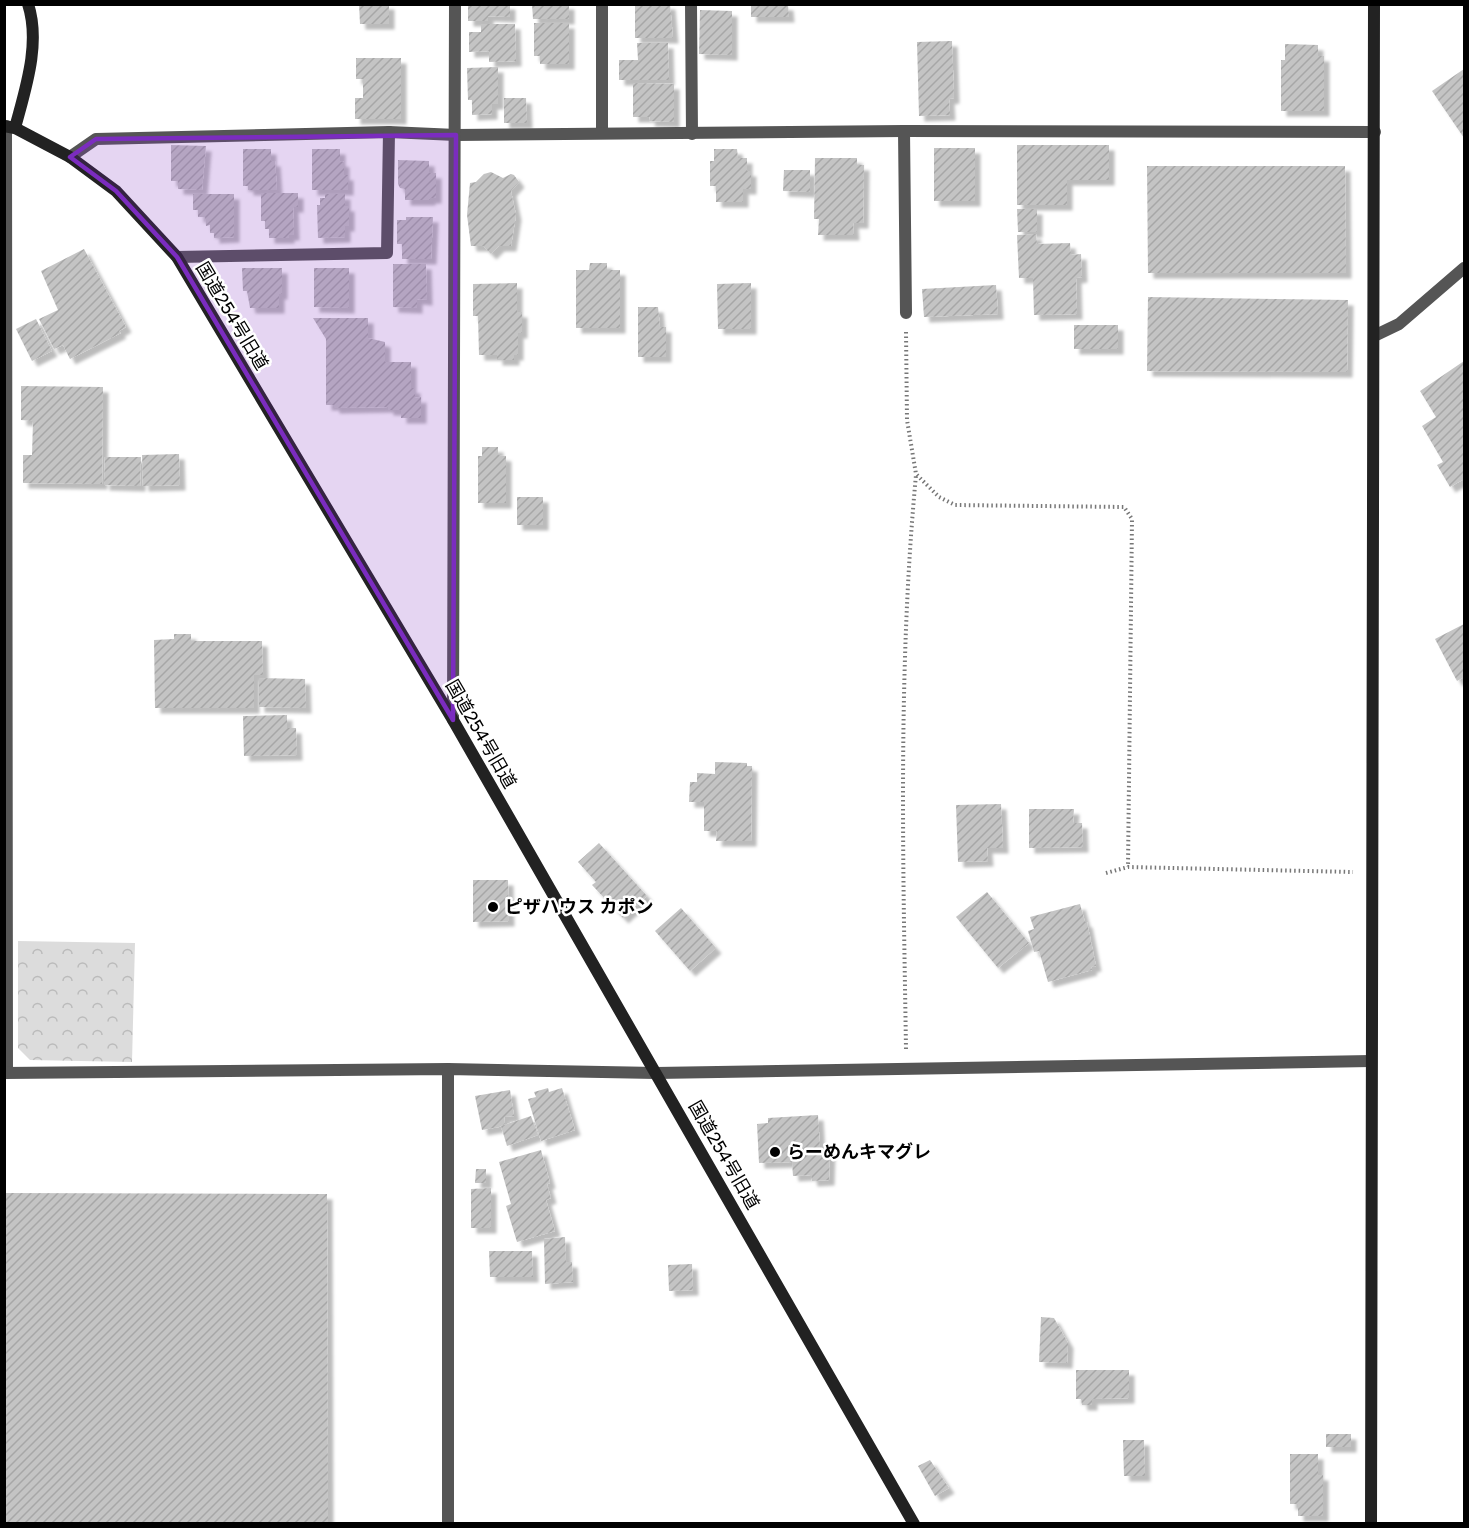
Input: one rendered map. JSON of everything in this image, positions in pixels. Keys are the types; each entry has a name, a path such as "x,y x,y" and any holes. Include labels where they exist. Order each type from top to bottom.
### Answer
{"street":[{"path":"28,4 33,38 29,72 9,127 6,1073 448,1069 656,1073 906,1071 1371,1061"},
{"path":"453,720 455,4"},
{"path":"602,4 602,133"},
{"path":"691,4 692,134"},
{"path":"1371,1524 1374,4"},
{"name":"国道254号旧道","path":"9,127 70,157 116,191 177,257 453,720 914,1524"},
{"path":"904,131 906,313"},
{"path":"70,157 96,139 389,132 456,135 904,131 1375,132"},
{"path":"177,257 387,253 389,132"},
{"path":"1374,336 1399,324 1464,268"},
{"path":"448,1069 448,1524"}],"path":[{"path":"906,313 907,420 916,474 911,530 902,747 906,1071"},
{"path":"916,474 939,497 955,505 1124,507 1132,519 1128,867"},
{"path":"1106,873 1128,867 1372,873"}],"highlighted area":[{"path":"456,135 453,720 177,257 116,191 70,157 96,139"}],"green space":[{"path":"18,941 135,943 132,1062 30,1060 18,1048"}],"building":[{"path":"359,4 389,4 389,24 360,24"},
{"path":"468,4 510,4 510,17 488,16 488,21 468,21"},
{"path":"532,4 569,4 569,19 533,19"},
{"path":"635,4 670,4 673,38 635,38"},
{"path":"751,4 788,5 789,17 751,17"},
{"path":"700,10 732,11 732,55 699,54"},
{"path":"534,23 569,23 569,64 540,64 540,56 534,56"},
{"path":"481,24 515,24 516,61 489,62 489,51 469,52 469,32 481,32"},
{"path":"952,41 954,98 949,99 950,115 919,116 917,42"},
{"path":"637,43 668,43 669,80 619,80 619,60 638,60"},
{"path":"1285,44 1318,45 1318,56 1324,56 1324,111 1281,111 1281,60 1285,60"},
{"path":"356,58 401,58 401,119 355,119 355,98 363,98 363,79 356,79"},
{"path":"498,67 498,104 492,104 492,114 472,115 472,100 468,100 467,68"},
{"path":"1464,69 1464,138 1432,91"},
{"path":"633,83 674,84 674,122 649,121 650,117 633,117"},
{"path":"504,98 526,98 527,123 504,123"},
{"path":"171,145 206,146 202,190 178,189 178,181 171,181"},
{"path":"1017,145 1109,145 1109,180 1067,180 1067,205 1017,205"},
{"path":"934,148 975,148 975,201 934,201"},
{"path":"243,149 271,149 271,161 275,161 277,190 248,190 248,186 243,186"},
{"path":"312,149 340,149 340,161 344,162 344,175 348,175 348,190 312,190"},
{"path":"714,149 737,149 738,158 747,158 747,171 751,171 751,189 743,189 743,202 716,202 716,186 710,186 710,161 714,161"},
{"path":"815,158 857,158 857,165 864,165 863,223 853,223 854,235 818,235 819,219 814,219"},
{"path":"398,160 429,161 429,173 436,173 436,198 405,200 405,189 400,188 398,184"},
{"path":"1147,166 1345,166 1346,273 1148,273"},
{"path":"784,170 810,170 810,192 783,191"},
{"path":"491,172 503,178 514,175 519,182 511,191 516,215 511,246 499,246 491,254 483,246 471,246 467,215 470,183 476,182 484,174"},
{"path":"261,193 298,193 298,207 293,207 294,235 289,235 289,238 269,238 269,229 265,229 265,221 261,221"},
{"path":"193,194 234,194 234,237 214,238 214,233 210,233 210,225 206,226 205,217 198,217 198,210 193,210"},
{"path":"325,194 345,194 345,206 349,206 349,226 345,226 345,237 318,238 317,205 320,205 320,198 325,198"},
{"path":"1017,209 1037,209 1037,232 1018,232"},
{"path":"406,217 433,217 431,259 402,259 402,244 397,244 397,220 406,220"},
{"path":"1036,234 1037,244 1070,243 1071,255 1081,254 1082,277 1076,278 1077,314 1034,315 1033,278 1019,278 1017,235"},
{"path":"84,249 126,327 119,331 121,333 70,359 63,345 54,349 39,319 58,310 41,271"},
{"path":"590,263 607,263 607,270 620,270 620,328 576,328 576,270 589,270"},
{"path":"393,264 426,264 427,300 417,299 417,308 393,307"},
{"path":"242,268 282,268 282,294 279,294 279,308 250,308 247,291 243,291"},
{"path":"314,268 349,268 349,308 314,307"},
{"path":"517,283 517,312 522,312 522,333 518,333 518,355 514,355 514,360 497,360 497,355 479,355 478,316 473,316 473,284"},
{"path":"751,283 751,329 718,329 717,284"},
{"path":"996,285 998,314 924,317 922,289"},
{"path":"1148,297 1348,300 1347,372 1147,371"},
{"path":"638,307 658,307 660,327 666,327 666,357 638,357"},
{"path":"313,318 368,318 368,338 385,342 385,362 411,362 411,388 415,388 415,398 421,397 421,418 401,418 401,410 388,410 388,407 334,408 334,405 326,405 326,339"},
{"path":"36,319 52,351 32,361 16,329"},
{"path":"1074,325 1118,325 1118,349 1074,349"},
{"path":"1464,361 1464,479 1450,487 1437,465 1443,462 1422,426 1436,417 1420,391"},
{"path":"21,386 103,387 102,484 23,483 23,455 32,455 33,421 21,420"},
{"path":"482,447 498,447 498,455 506,456 506,503 478,503 478,456 482,456"},
{"path":"179,454 180,485 143,486 142,455"},
{"path":"105,457 141,457 140,486 104,485"},
{"path":"517,497 543,497 543,525 517,525"},
{"path":"1464,624 1464,677 1457,681 1435,639"},
{"path":"174,634 191,634 191,641 262,641 263,675 254,675 254,708 155,708 154,640 174,639"},
{"path":"259,678 305,679 306,708 259,707"},
{"path":"287,715 287,728 296,728 297,755 244,756 243,716"},
{"path":"715,762 747,763 747,766 752,766 751,841 716,841 717,831 704,831 704,802 689,802 690,782 697,782 697,773 715,774"},
{"path":"1001,804 1003,848 987,848 988,861 958,862 956,805"},
{"path":"1029,809 1074,809 1073,823 1082,823 1083,847 1029,848"},
{"path":"599,843 647,896 623,918 592,885 596,882 578,862"},
{"path":"473,880 508,880 509,921 473,922"},
{"path":"987,892 1029,943 998,968 956,917"},
{"path":"1080,904 1085,922 1087,922 1096,966 1091,967 1092,970 1048,982 1039,951 1034,952 1028,931 1034,929 1030,917"},
{"path":"681,908 716,948 690,971 655,931"},
{"path":"548,1088 549,1092 562,1088 575,1130 541,1141 528,1099 536,1097 534,1092"},
{"path":"510,1090 514,1116 504,1117 505,1124 499,1127 482,1130 475,1096"},
{"path":"818,1115 820,1148 830,1148 829,1180 812,1181 811,1175 793,1176 792,1162 759,1163 757,1124 768,1123 768,1118"},
{"path":"531,1116 538,1135 507,1146 501,1126"},
{"path":"541,1150 550,1183 547,1184 551,1198 546,1200 555,1231 517,1242 506,1206 511,1204 499,1162"},
{"path":"476,1169 486,1169 486,1183 475,1183"},
{"path":"491,1188 491,1228 471,1228 471,1189"},
{"path":"4,1193 327,1194 328,1524 4,1524"},
{"path":"565,1237 566,1262 572,1262 573,1282 545,1284 544,1239"},
{"path":"489,1251 532,1251 533,1277 490,1277"},
{"path":"692,1264 693,1290 669,1291 668,1265"},
{"path":"1041,1317 1054,1318 1068,1343 1067,1363 1039,1362"},
{"path":"1076,1370 1129,1370 1129,1398 1092,1399 1092,1405 1082,1405 1081,1399 1076,1399"},
{"path":"1326,1434 1351,1434 1351,1447 1326,1447"},
{"path":"1123,1440 1144,1440 1145,1476 1124,1476"},
{"path":"1290,1454 1318,1454 1318,1475 1323,1475 1323,1516 1298,1516 1298,1504 1290,1504"},
{"path":"930,1460 949,1488 935,1496 918,1466"}],"place":[{"name":"ピザハウス カポン","path":"493,907"},
{"name":"らーめんキマグレ","path":"775,1152"}]}
